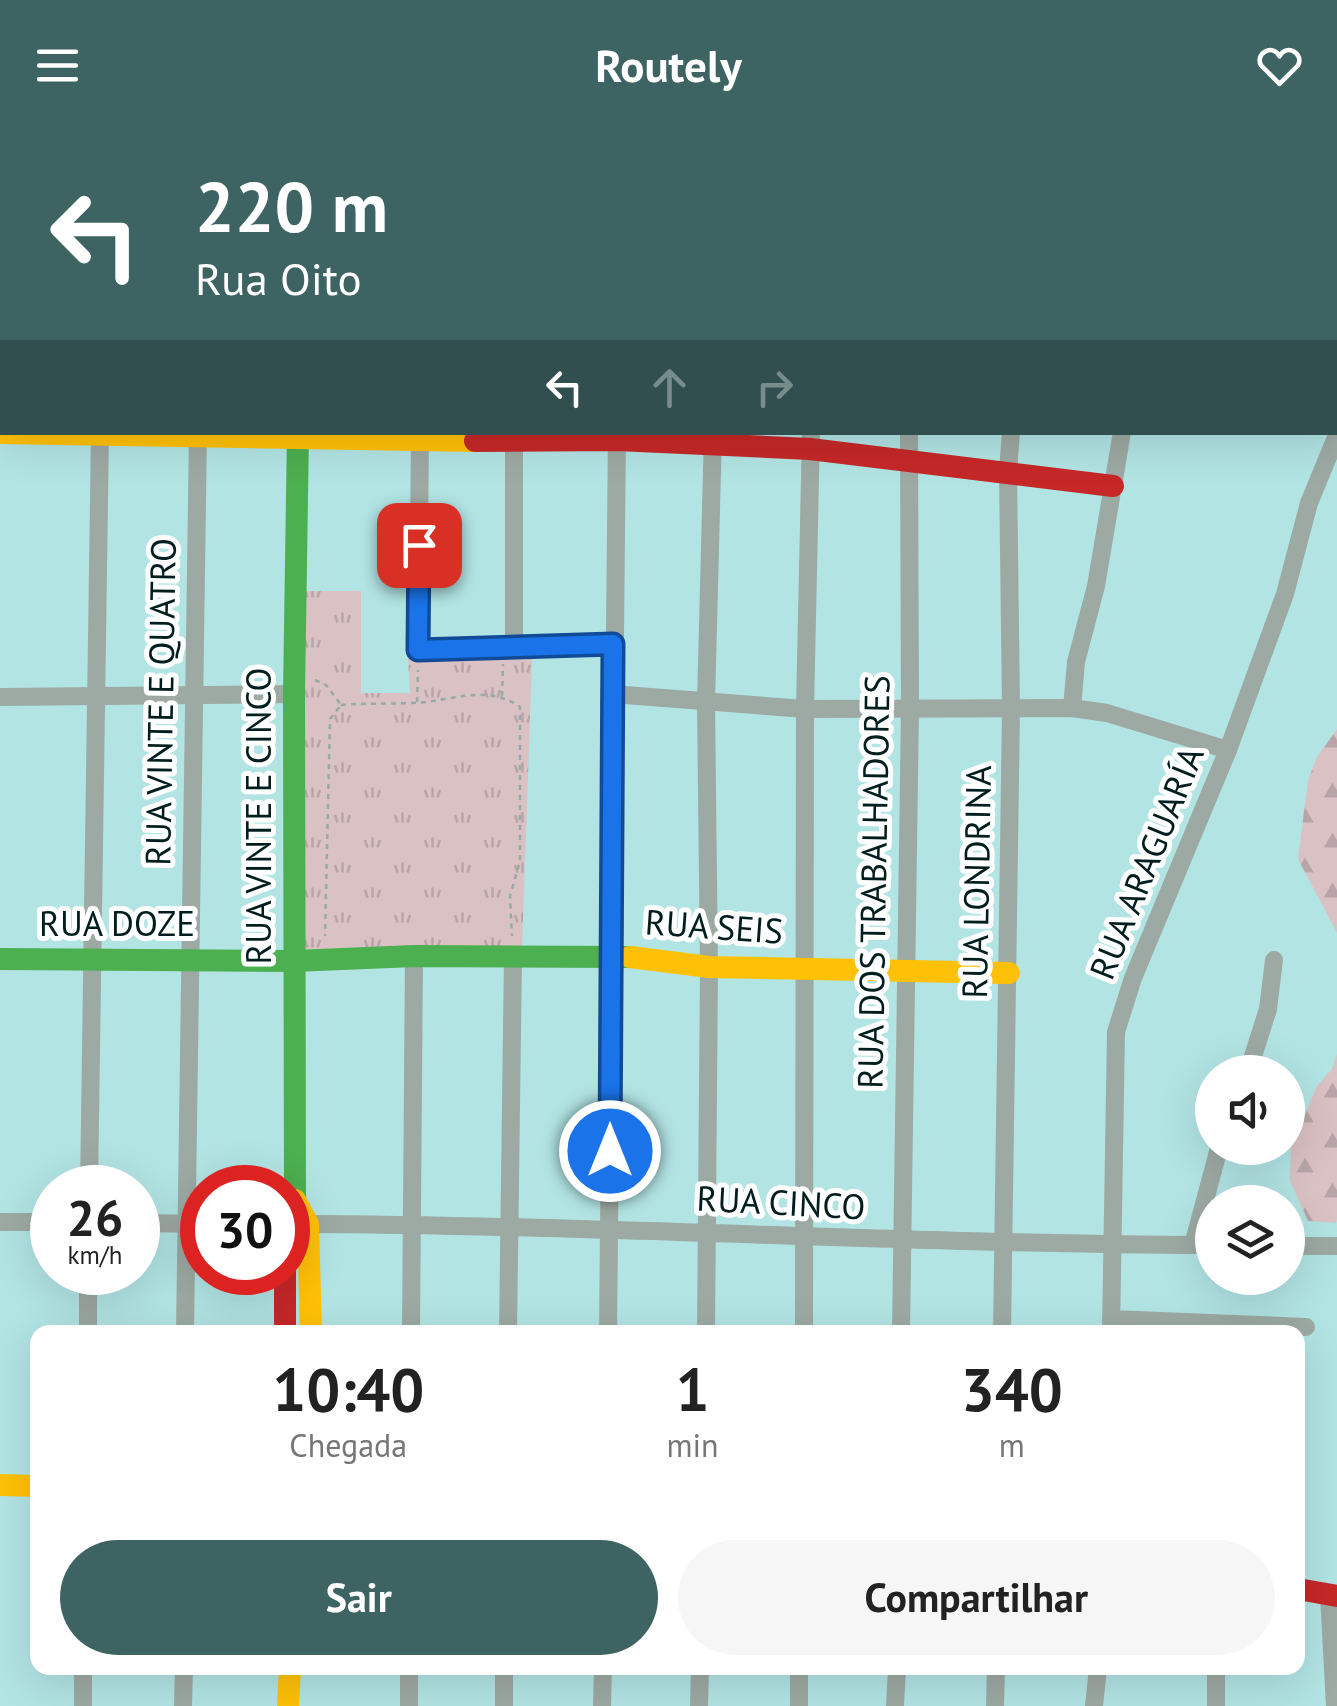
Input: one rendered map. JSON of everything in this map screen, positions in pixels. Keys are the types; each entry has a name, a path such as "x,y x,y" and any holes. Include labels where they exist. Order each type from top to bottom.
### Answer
{"street":[{"path":"90,1165 100,435"},
{"name":"RUA VINTE E QUATRO","path":"193,1165 189,958 198,435"},
{"name":"RUA VINTE E CINCO","path":"294,1165 298,435"},
{"path":"359,435 811,441 908,462 1113,486"},
{"name":"RUA DOS TRABALHADORES","path":"901,1325 910,435"},
{"name":"RUA LONDRINA","path":"1002,1325 1012,708 1010,435"},
{"path":"1072,708 1076,662 1096,586 1122,435"},
{"name":"RUA ARAGUARÍA","path":"1111,1325 1116,1032 1134,978 1228,750 1285,594 1309,503 1337,435"},
{"path":"420,436 418,650 613,644"},
{"path":"608,1325 617,436"},
{"path":"509,646 514,437"},
{"path":"706,1325 706,703 712,438"},
{"path":"804,1325 805,709 811,441"},
{"path":"0,696 194,695 294,687"},
{"path":"612,694 805,709 1072,708 1107,713 1228,750"},
{"name":"RUA SEIS","path":"294,961 612,954 709,967 1008,974"},
{"path":"508,1325 512,955"},
{"path":"411,1325 414,956"},
{"name":"RUA DOZE","path":"0,959 294,961"},
{"path":"1253,1055 1268,1009 1274,960"},
{"path":"1193,1245 1214,1165"},
{"name":"RUA CINCO","path":"310,1217 410,1225 1193,1245"},
{"path":"0,1222 30,1222"},
{"path":"1305,1246 1337,1246"},
{"path":"88,1295 88,1325"},
{"name":"RUA VINTE E QUATRO","path":"186,1325 188,1295"},
{"path":"285,1295 285,1325"},
{"name":"RUA VINTE E CINCO","path":"306,1295 310,1325"},
{"path":"0,1485 30,1486"},
{"path":"1305,1590 1333,1595 1335,1706"},
{"path":"83,1706 84,1675"},
{"path":"183,1706 184,1675"},
{"path":"288,1706 290,1675"},
{"path":"409,1675 409,1706"},
{"path":"504,1675 504,1706"},
{"path":"602,1706 603,1675"},
{"path":"700,1675 700,1706"},
{"path":"799,1675 799,1706"},
{"path":"895,1706 896,1675"},
{"path":"995,1706 996,1675"},
{"path":"1094,1706 1097,1675"},
{"path":"1216,1675 1216,1706"}],"path":[{"path":"502,698 509,646"},
{"path":"417,703 418,650"},
{"path":"294,687 317,680 326,685 341,705"},
{"path":"341,705 417,703 454,695 502,698 520,707 520,861 510,896 512,955"},
{"path":"324,960 330,719 341,705"}],"green space":[{"path":"306,591 361,591 361,693 410,693 408,658 532,657 522,951 303,949"},
{"path":"1337,729 1337,933 1298,859 1308,780 1317,757"},
{"path":"1337,1054 1336,1223 1308,1221 1305,1185 1292,1185 1290,1181 1290,1165 1305,1165 1305,1115 1317,1086 1332,1069"}],"traffic: fast":[{"path":"295,1165 298,435"},
{"path":"0,959 630,957"}],"traffic: slow":[{"path":"119,435 475,441"},
{"path":"630,957 709,967 1009,973"},
{"path":"310,1295 311,1325"},
{"path":"0,1485 30,1486"},
{"path":"288,1706 290,1675"}],"traffic: jam":[{"path":"475,441 617,440 810,449 1113,486"},
{"path":"285,1295 285,1325"},
{"path":"1305,1590 1337,1596"}],"route":[{"path":"419,545 418,650 613,644 610,1151"}]}
